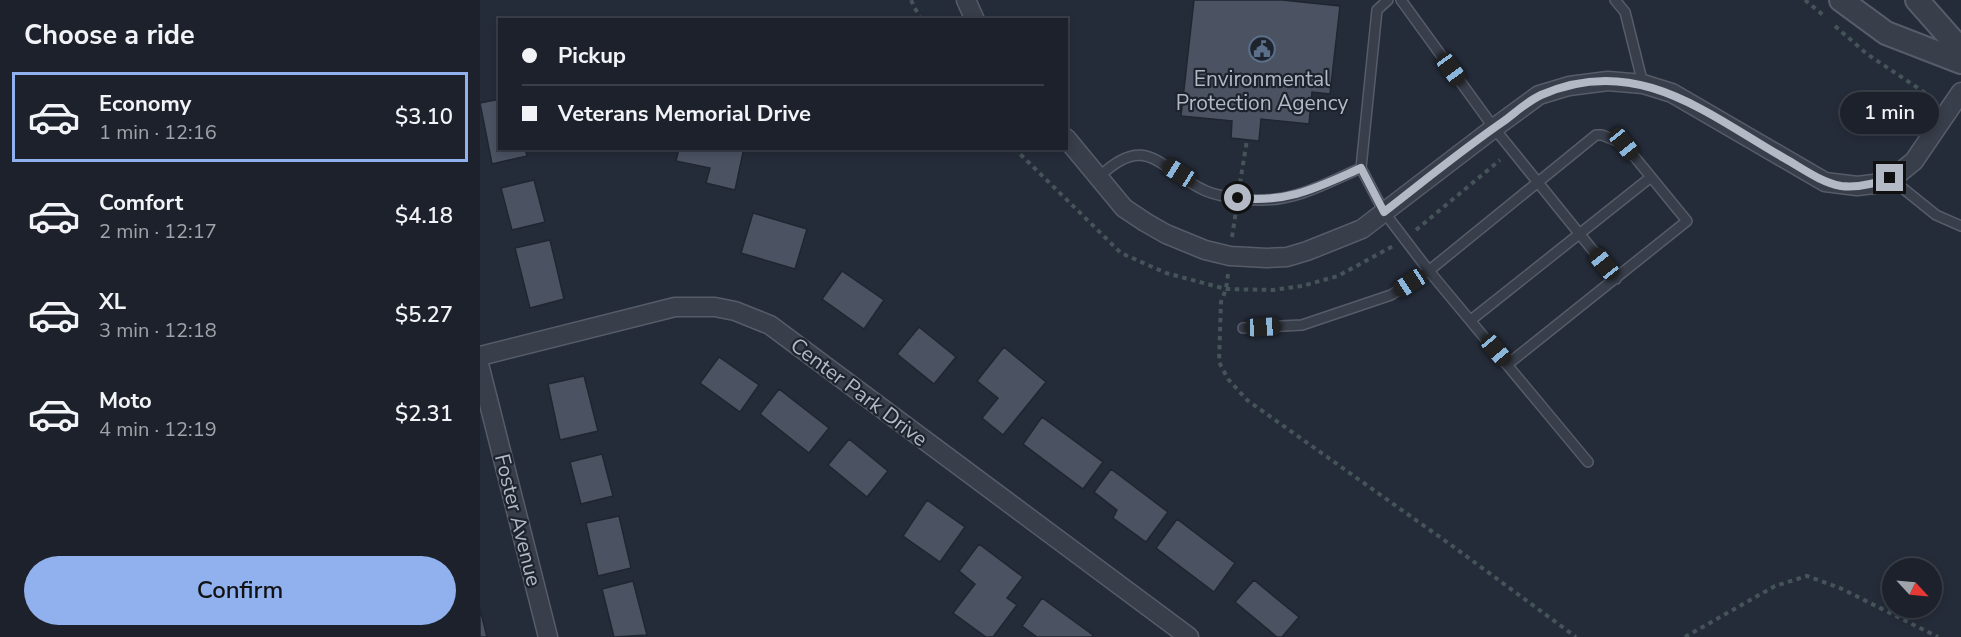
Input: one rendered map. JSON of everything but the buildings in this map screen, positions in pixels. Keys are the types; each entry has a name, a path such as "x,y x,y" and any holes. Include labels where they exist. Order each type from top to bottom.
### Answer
{"street":[{"path":"966,0 974,18"},
{"path":"1841,0 1886,33 1961,62"},
{"path":"1917,0 1961,50"},
{"path":"1068,140 1124,208 1145,222 1186,244 1230,256 1267,258 1297,254 1362,229 1539,95 1569,86 1608,81 1643,84 1685,99 1825,182 1857,186 1874,184 1898,174 1921,154 1961,92"},
{"name":"Center Park Drive","path":"480,356 675,306 716,307 755,318 779,332 1189,637"},
{"name":"Foster Avenue","path":"480,368 548,637"}],"lane":[{"path":"1388,0 1377,10 1361,168 1384,212 1429,270 1588,462"},
{"path":"1401,0 1494,128 1616,279"},
{"path":"1615,0 1625,12 1643,84"},
{"path":"1243,328 1302,325 1391,295 1429,270 1591,139 1602,135 1624,144 1687,221 1508,364"},
{"path":"1099,177 1112,164 1126,155 1144,155 1206,191 1238,198 1282,199 1312,190 1361,168"},
{"path":"1471,320 1651,177"},
{"path":"1890,178 1936,215 1961,226"}],"path":[{"path":"911,0 920,18"},
{"path":"1805,0 1867,54 1919,87"},
{"path":"1247,140 1226,289 1221,302 1219,362 1228,379 1247,400 1576,637"},
{"path":"1016,150 1121,253 1166,273 1226,289"},
{"path":"1685,637 1775,586 1807,576 1840,588 1938,637"}],"place":[{"name":"Environmental Protection Agency","path":"1262,49"}],"route":[{"path":"1238,198 1282,199 1312,190 1361,168 1384,212 1539,95 1569,86 1608,81 1643,84 1685,99 1825,182 1841,186 1857,186 1874,184 1890,178"}]}
